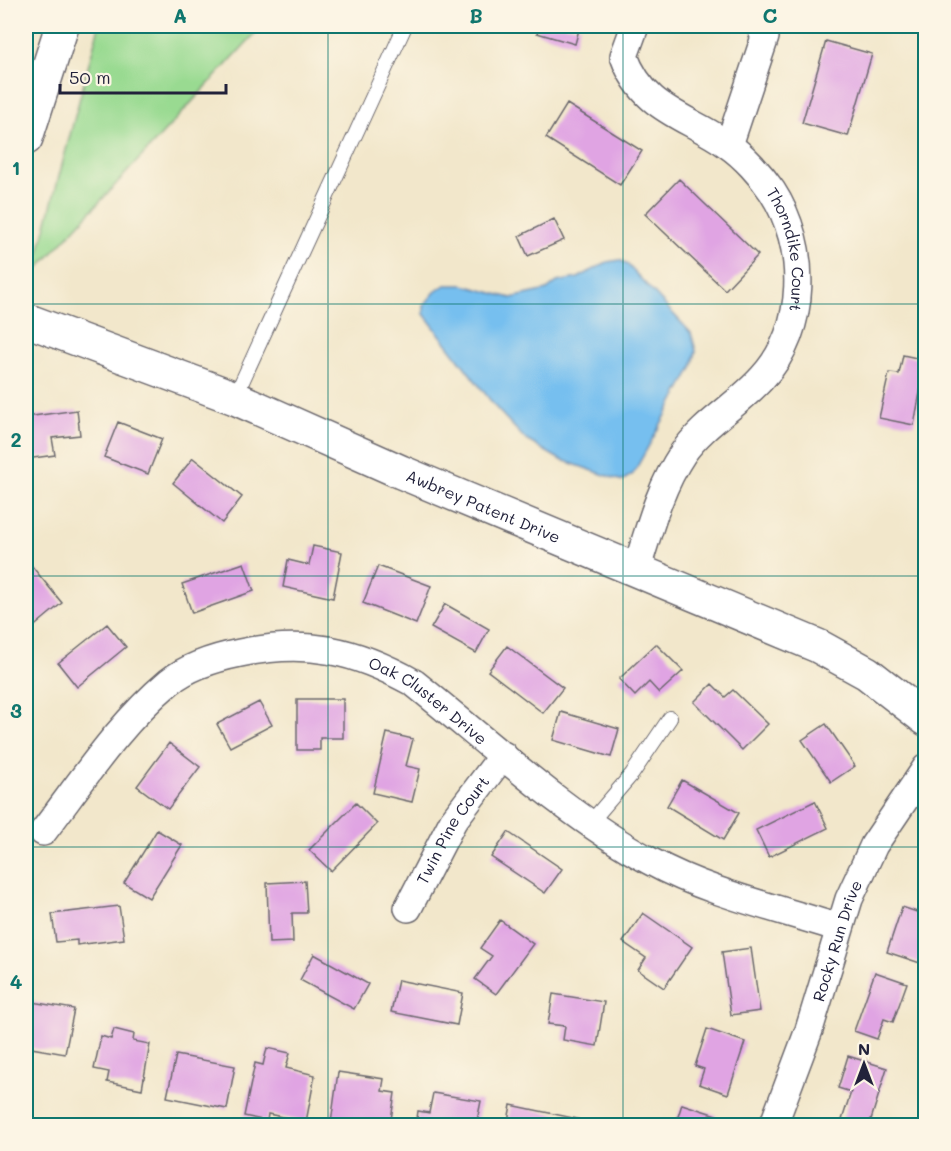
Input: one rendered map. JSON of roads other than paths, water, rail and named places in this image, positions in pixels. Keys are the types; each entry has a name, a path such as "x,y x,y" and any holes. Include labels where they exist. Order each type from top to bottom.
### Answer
{"street":[{"path":"26,138 62,26"},
{"name":"Thorndike Court","path":"635,26 624,56 635,82 672,114 729,145 772,192 788,226 798,270 798,294 793,322 784,346 764,377 710,424 685,451 664,484 636,571"},
{"path":"729,145 765,37 760,26"},
{"name":"Awbrey Patent Drive","path":"26,320 235,398 401,472 844,658 926,718"},
{"name":"Oak Cluster Drive","path":"43,832 120,731 169,682 207,662 266,648 330,649 383,666 414,683 590,823 652,862 698,882 839,927"},
{"name":"Twin Pine Court","path":"408,908 453,821 503,755"},
{"name":"Rocky Run Drive","path":"772,1125 808,1030 839,927 874,845 926,768"}],"lane":[{"path":"235,398 405,26"},
{"path":"590,823 632,774 670,718"}],"water":[{"path":"620,260 628,265 691,333 696,351 692,368 633,474 622,481 559,459 526,440 497,409 424,314 424,305 435,292 445,285 463,285 511,298 547,290 557,282 578,278 607,262"}]}
